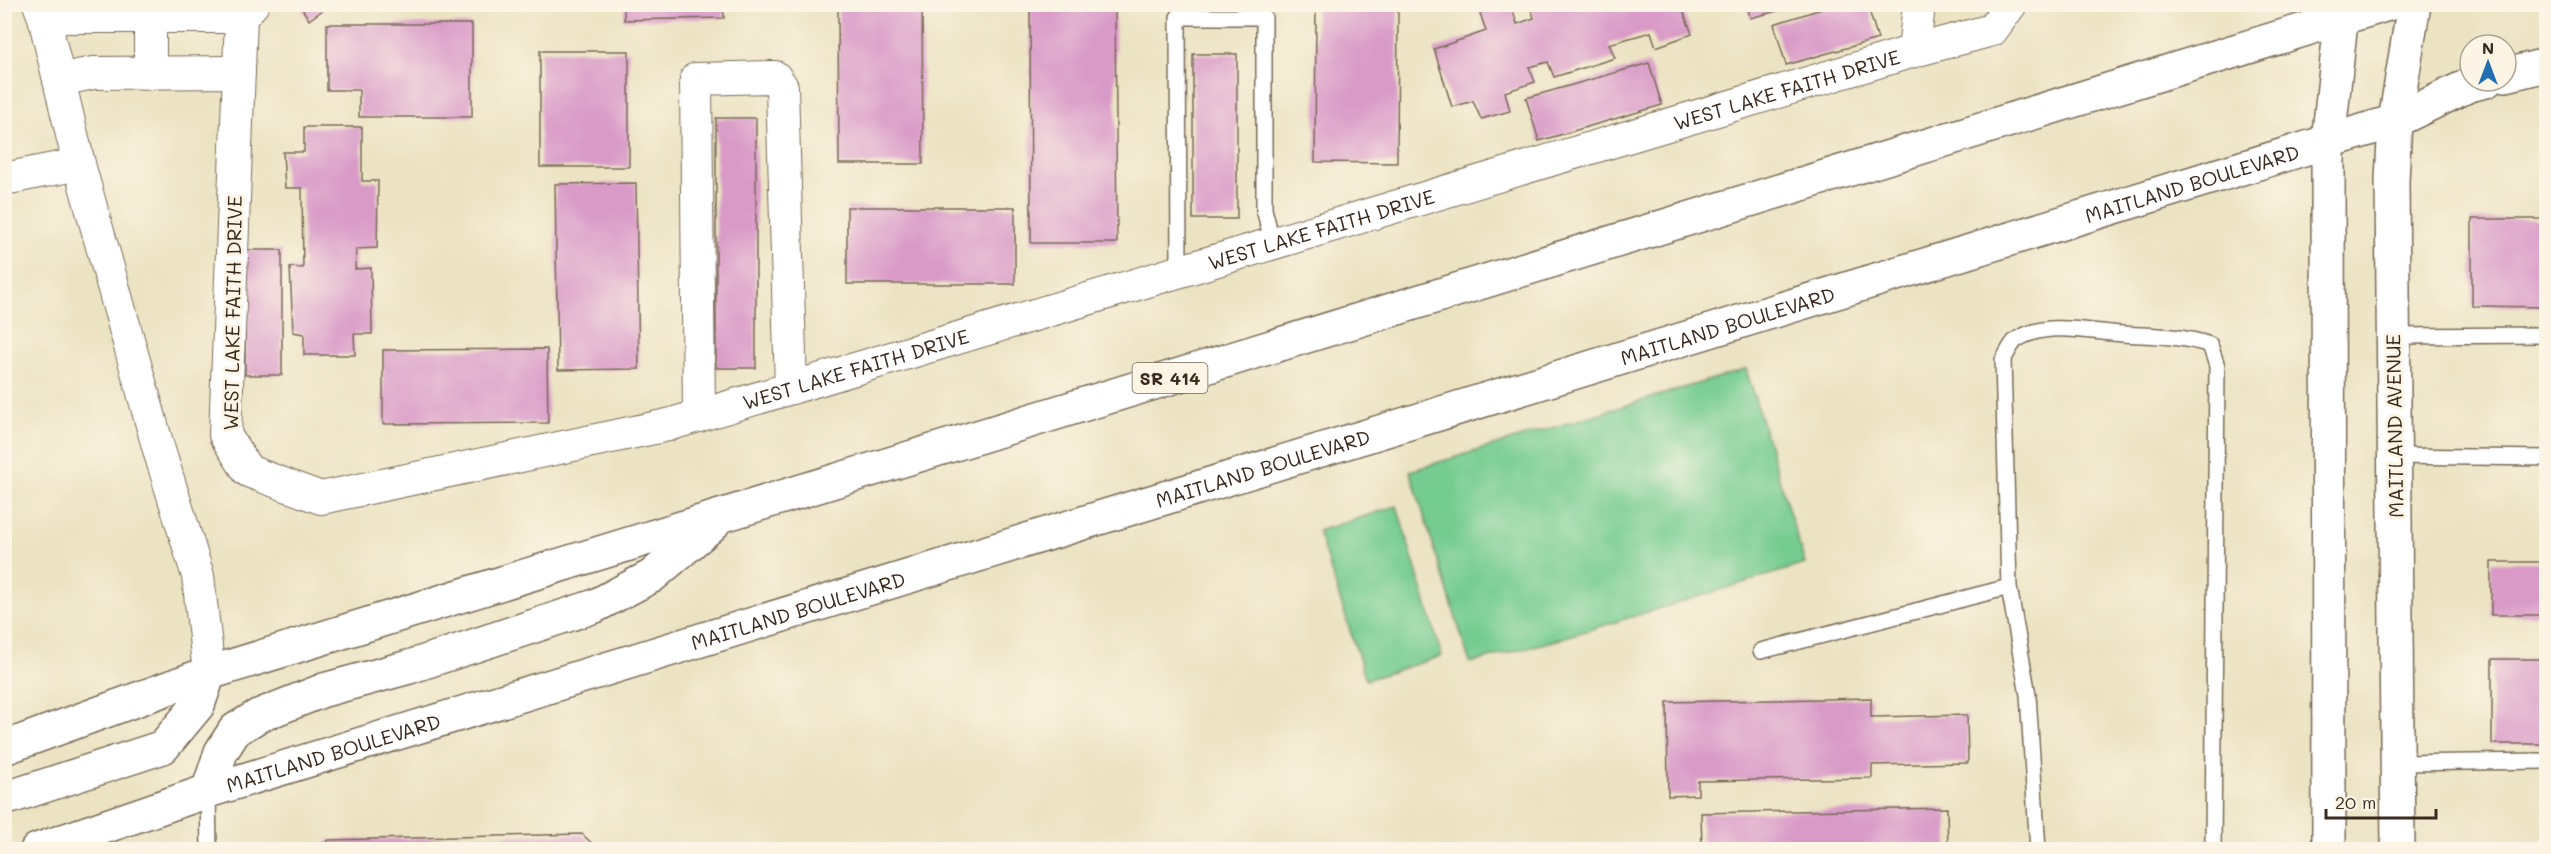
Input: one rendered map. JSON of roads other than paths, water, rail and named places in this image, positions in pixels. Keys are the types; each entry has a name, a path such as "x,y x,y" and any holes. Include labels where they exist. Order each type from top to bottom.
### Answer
{"main road":[{"name":"SR 414","path":"4,748 209,673 723,516 2342,12 2388,4"},
{"name":"MAITLAND AVENUE","path":"2398,849 2392,180 2395,121 2414,4"},
{"path":"2329,849 2328,142 2342,12"},
{"path":"2518,72 2547,65"},
{"name":"MAITLAND BOULEVARD","path":"37,849 208,791 2328,142 2395,121 2458,90"},
{"path":"208,791 221,752 235,730 258,716 324,690 409,667 595,606 652,576 723,516"},
{"path":"4,799 163,747 198,705 209,673"}],"street":[{"name":"WEST LAKE FAITH DRIVE","path":"1914,51 1919,4"},
{"name":"WEST LAKE FAITH DRIVE","path":"247,11 239,72 225,435 248,471 321,498 657,428 699,416 1914,51 1992,30 2011,4"},
{"path":"209,673 198,576 159,450 79,164 41,11 150,17 247,11"},
{"path":"150,17 150,73"},
{"path":"59,80 93,73 239,72"},
{"path":"699,416 696,79 775,77 782,87 791,388"},
{"path":"4,179 79,164"}],"lane":[{"path":"1179,272 1178,17 1264,17 1264,209 1273,244"},
{"path":"2038,849 2028,695 2009,587 2003,360 2015,341 2039,331 2074,329 2189,337 2210,345 2217,366 2212,800 2214,849"},
{"path":"2393,336 2547,335"},
{"path":"2394,456 2547,458"},
{"path":"1761,651 2009,587"},
{"path":"2397,763 2547,761"},
{"path":"208,791 209,849"}]}
